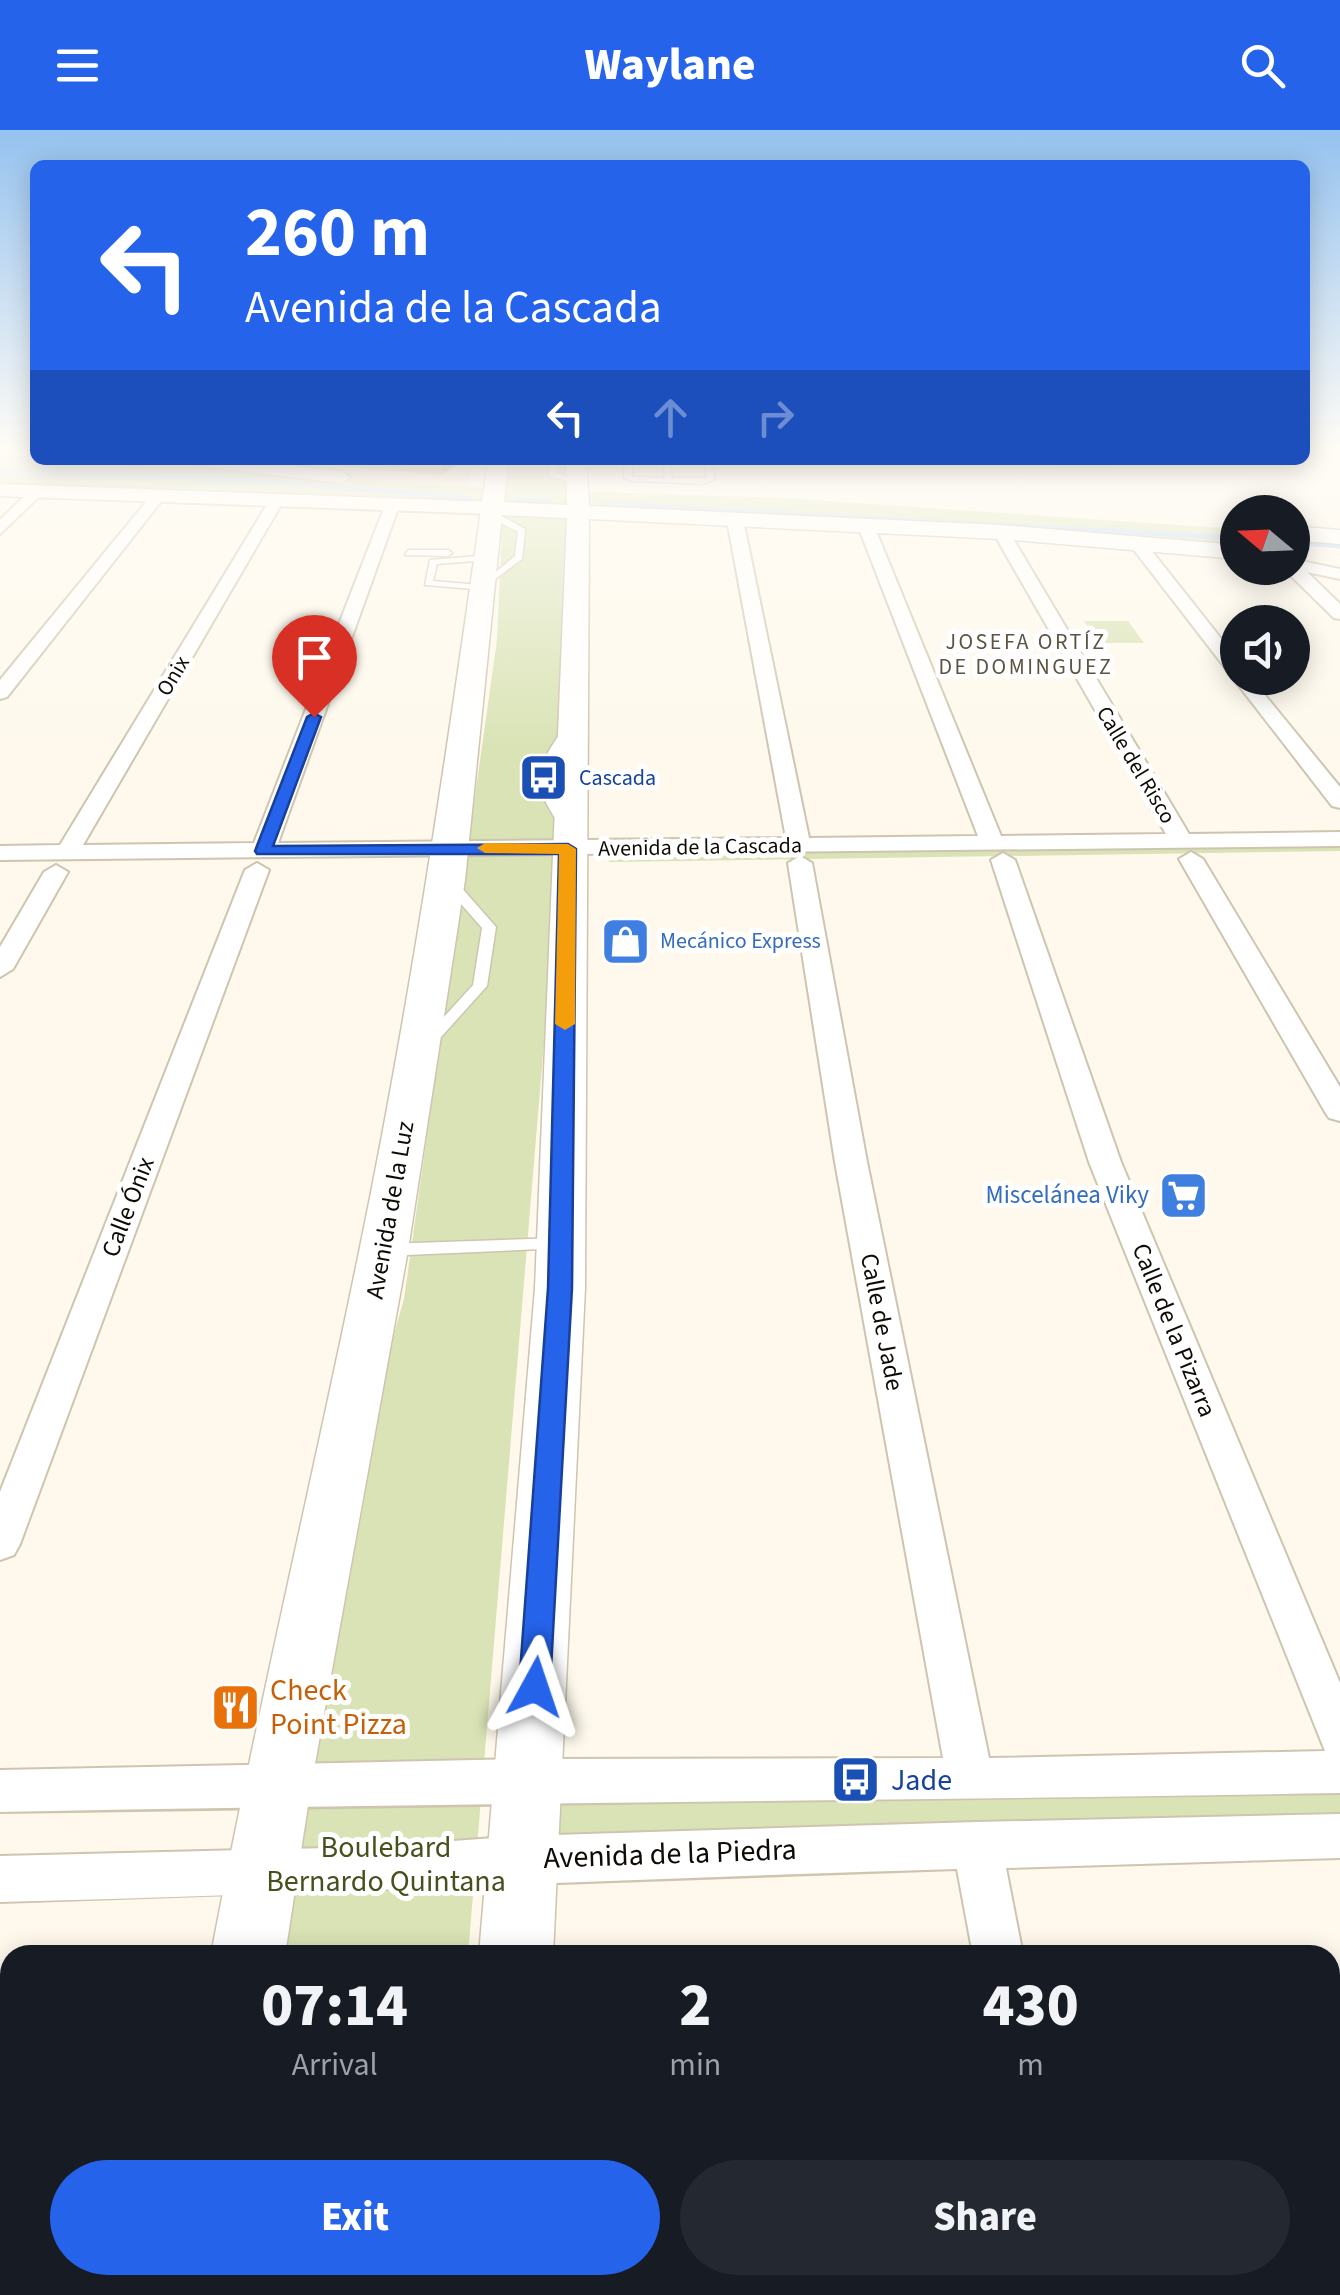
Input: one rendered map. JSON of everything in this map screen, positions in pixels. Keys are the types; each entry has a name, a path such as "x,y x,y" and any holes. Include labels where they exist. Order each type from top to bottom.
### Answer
{"main road":[{"name":"Avenida de la Luz","path":"250,1945 277,1786 405,1250 418,1054 458,862 491,549"},
{"path":"516,1945 545,1556 561,1244 572,726 570,549"},
{"path":"1310,562 1340,561"}],"street":[{"path":"0,693 116,549"},
{"name":"Onix","path":"0,969 248,549"},
{"name":"Calle Ónix","path":"0,1544 376,549"},
{"name":"Calle de Jade","path":"741,549 851,1162 970,1779"},
{"name":"Calle de la Pizarra","path":"875,549 998,852 1106,1162 1340,1737"},
{"name":"Calle del Risco","path":"1011,549 1340,1112"},
{"path":"1141,549 1220,651"},
{"path":"1310,566 1340,574"},
{"path":"1310,582 1340,614"},
{"path":"1255,695 1340,801"},
{"name":"Avenida de la Cascada","path":"1186,851 1340,839"},
{"name":"Avenida de la Cascada","path":"0,853 62,862 458,862 568,848 799,854 1186,851 1340,858"},
{"name":"Avenida de la Cascada","path":"0,873 62,862"},
{"path":"0,1791 527,1780 970,1779 1340,1772"},
{"name":"Avenida de la Piedra","path":"0,1879 262,1873 520,1859 977,1844 1340,1836"},
{"path":"977,1844 996,1945"}],"lane":[{"path":"408,553 486,570"},
{"path":"433,562 486,570 428,583 433,562"},
{"path":"405,1250 561,1244"}],"green space":[{"name":"Boulebard Bernardo Quintana","path":"501,549 566,549 557,886 469,1945 281,1945 364,1501 383,1373 404,1299 497,640"},
{"path":"1084,621 1128,621 1144,643 1098,643"},
{"path":"1340,844 1340,851 609,862 608,852"},
{"path":"1340,1784 1340,1834 556,1852 556,1790"}],"slow traffic":[{"path":"485,848 568,849 565,1024"}],"place":[{"name":"Cascada","path":"544,778"},
{"name":"Mecánico Express","path":"625,941"},
{"name":"Miscelánea Viky","path":"1184,1195"},
{"name":"Check Point Pizza","path":"235,1707"},
{"name":"Jade","path":"856,1780"}],"district":[{"name":"JOSEFA ORTÍZ DE DOMINGUEZ","path":"1026,654"}],"route":[{"path":"314,717 263,851 568,849 560,1288 535,1687"}]}
